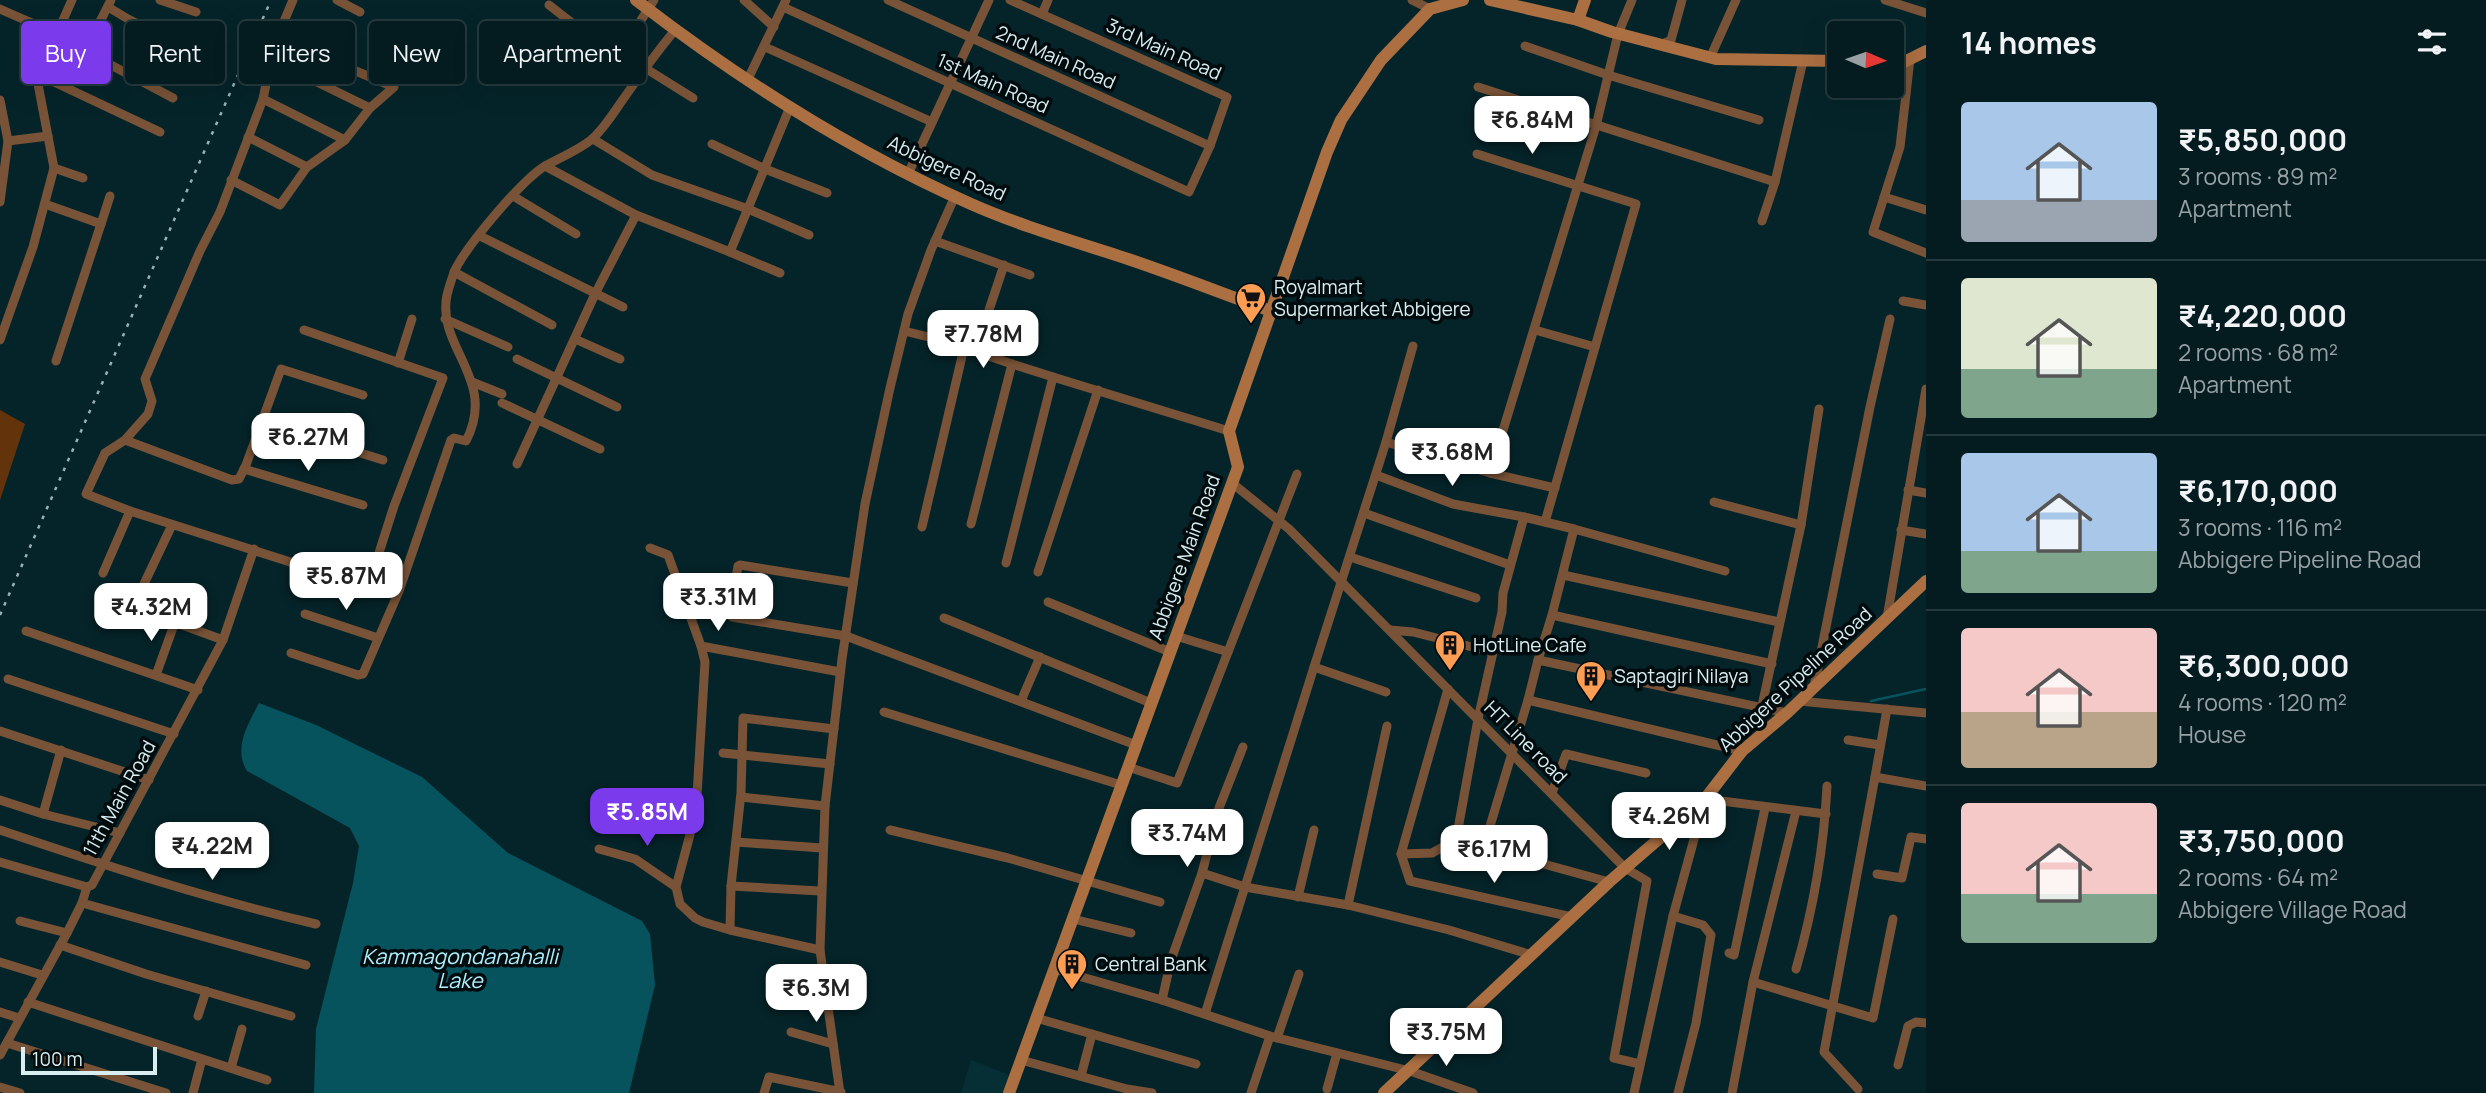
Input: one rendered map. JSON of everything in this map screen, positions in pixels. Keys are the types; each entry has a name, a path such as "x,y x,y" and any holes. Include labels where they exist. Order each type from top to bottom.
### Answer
{"main road":[{"name":"Abbigere Road","path":"636,0 652,5 675,30 747,81 908,174 1040,230 1271,311"},
{"path":"1229,431 1341,120 1381,60 1430,9 1463,0"},
{"path":"1490,0 1578,20 1618,34 1710,58 1827,61"},
{"path":"1578,20 1586,0"},
{"path":"1904,62 1926,51"},
{"name":"Abbigere Main Road","path":"1009,1093 1238,467 1229,431"},
{"name":"Abbigere Pipeline Road","path":"1384,1093 1609,882 1705,799 1742,751 1800,701 1926,581"}],"street":[{"path":"63,21 72,0"},
{"path":"160,0 197,12"},
{"path":"284,21 293,0"},
{"path":"337,0 360,12"},
{"path":"744,0 774,27"},
{"name":"2nd Main Road","path":"888,0 1210,146"},
{"path":"908,174 989,0"},
{"name":"3rd Main Road","path":"1010,0 1227,97 1210,146"},
{"path":"1042,14 1048,0"},
{"path":"1412,0 1430,9"},
{"path":"1490,473 1596,126 1618,34 1632,0"},
{"path":"1660,45 1671,40 1682,0"},
{"path":"1710,58 1736,0"},
{"path":"1885,0 1926,13"},
{"path":"101,21 110,3 140,21"},
{"path":"747,81 784,4"},
{"name":"1st Main Road","path":"784,4 1189,192 1210,146"},
{"path":"549,5 570,21"},
{"path":"641,21 652,5"},
{"path":"0,9 26,21"},
{"path":"646,67 675,30"},
{"path":"1525,46 1608,75 1759,120"},
{"path":"765,47 932,122"},
{"path":"1910,59 1900,146 1873,232 1926,253"},
{"path":"1762,221 1775,182 1803,61"},
{"path":"111,65 173,98"},
{"path":"646,69 693,98"},
{"path":"232,180 279,205 307,167 345,140 370,107 394,87 355,71"},
{"path":"0,340 33,247 54,168 39,84"},
{"path":"58,84 160,132"},
{"path":"266,84 263,99 220,212 145,379 152,401 148,414 125,440 105,453 86,494 172,525 325,573 399,591"},
{"path":"322,84 370,107"},
{"path":"291,653 362,675 399,591 447,451 454,438 466,441 473,428 476,403 472,383 445,319 454,272 526,181 545,166 570,155 593,139 633,84"},
{"path":"1478,87 1775,182"},
{"path":"263,99 345,140"},
{"path":"0,100 8,141 0,202"},
{"path":"730,252 790,107"},
{"path":"8,141 48,136"},
{"path":"248,137 307,167"},
{"path":"593,139 652,175 748,209 809,235"},
{"path":"712,144 765,169 827,193"},
{"path":"1477,154 1636,204 1545,522"},
{"path":"545,166 636,215 780,273"},
{"path":"54,168 83,178"},
{"path":"56,361 110,196"},
{"path":"513,196 576,234"},
{"path":"764,1093 769,1077 840,1092 820,950 820,891 825,806 840,672 865,504 904,331 935,241 955,196"},
{"path":"1884,197 1926,210"},
{"path":"45,204 101,224"},
{"path":"517,464 595,294 636,215"},
{"path":"480,236 623,307"},
{"path":"935,241 1030,275"},
{"path":"989,310 1004,265"},
{"path":"454,272 552,325"},
{"path":"1903,301 1926,305"},
{"path":"398,363 412,319"},
{"path":"445,319 508,347"},
{"path":"1814,687 1890,319"},
{"path":"304,330 443,378 394,506 369,584"},
{"path":"1535,330 1595,347"},
{"path":"904,331 1229,431"},
{"path":"575,339 620,359"},
{"path":"1205,1014 1376,475 1413,346"},
{"path":"922,527 964,348"},
{"path":"517,359 617,407"},
{"path":"971,524 1012,364"},
{"path":"125,440 232,480 239,479 281,369 362,395"},
{"path":"1006,563 1053,377"},
{"path":"472,383 537,420 600,449"},
{"path":"1887,618 1908,490 1921,445 1926,389"},
{"path":"1038,572 1098,390"},
{"path":"1762,706 1801,525 1819,409"},
{"path":"261,422 383,460"},
{"path":"1386,442 1490,473 1555,488"},
{"path":"244,470 363,505"},
{"path":"1128,767 1177,783 1297,474"},
{"path":"1376,475 1453,504 1574,529 1725,571"},
{"name":"HT Line road","path":"1232,483 1281,521 1625,868 1647,881 1614,1058 1640,1064"},
{"path":"1908,490 1926,493"},
{"path":"1714,502 1801,525"},
{"path":"103,573 130,511"},
{"path":"1364,513 1510,565"},
{"path":"1456,839 1478,719 1502,612 1503,593 1524,517"},
{"path":"172,525 133,607 223,640"},
{"path":"1484,846 1528,700 1574,529"},
{"path":"1901,530 1926,534"},
{"path":"650,548 668,555 705,662 696,812 676,887 680,904 695,918 730,930 820,950"},
{"name":"11th Main Road","path":"0,1055 60,946 82,903 87,887 92,885 198,690 223,640 254,549"},
{"path":"1350,557 1476,598"},
{"path":"853,583 740,565 730,614 732,617 846,636 1136,745"},
{"path":"1563,575 1779,622"},
{"path":"1048,602 1170,652"},
{"path":"305,614 378,638"},
{"path":"1552,615 1772,664"},
{"path":"944,618 1151,703"},
{"path":"156,675 175,622"},
{"path":"1390,630 1413,632 1492,652"},
{"path":"26,631 198,690"},
{"path":"1176,636 1228,652"},
{"path":"701,646 840,672"},
{"path":"1021,701 1040,657"},
{"path":"1538,660 1787,713"},
{"path":"1314,667 1386,692"},
{"path":"8,679 174,734"},
{"path":"1448,689 1401,854 1410,881 1572,917"},
{"path":"1528,700 1742,751"},
{"path":"1800,701 1926,713"},
{"path":"1858,1088 1824,1052 1887,709"},
{"path":"884,712 1121,785"},
{"path":"730,930 731,886 741,797 743,718 834,729"},
{"path":"1348,905 1387,726"},
{"path":"0,731 149,779"},
{"path":"1847,740 1880,746"},
{"path":"1161,1000 1171,960 1202,873 1219,808 1243,747"},
{"path":"43,814 61,750"},
{"path":"723,753 830,764"},
{"path":"1552,793 1566,754 1646,772"},
{"path":"1875,777 1926,786"},
{"path":"1796,969 1807,930 1826,814 1827,786"},
{"path":"741,797 825,806"},
{"path":"1633,1093 1673,916 1705,799 1826,814"},
{"path":"0,800 120,833"},
{"path":"1729,953 1734,955 1765,808"},
{"path":"1732,1093 1753,982 1796,811"},
{"path":"0,830 103,865 242,907 316,924"},
{"path":"890,830 1008,858 1160,902"},
{"path":"1298,897 1314,830"},
{"path":"1877,874 1902,878 1910,837 1926,839"},
{"path":"1401,854 1432,853 1456,839 1609,882"},
{"path":"736,842 822,848"},
{"path":"599,849 643,863 676,887"},
{"path":"0,862 87,887"},
{"path":"1202,873 1245,887 1348,905 1450,930 1532,955"},
{"path":"731,886 820,891"},
{"path":"82,903 306,965"},
{"path":"1673,916 1703,925 1711,935 1696,1023 1678,1093"},
{"path":"1073,919 1131,933"},
{"path":"1753,982 1873,1018 1893,919"},
{"path":"20,921 66,933"},
{"path":"60,946 291,1016"},
{"path":"0,962 42,975"},
{"path":"1054,969 1274,1037 1410,1071 1472,1093"},
{"path":"1251,1093 1299,974"},
{"path":"198,1016 205,991"},
{"path":"28,1002 267,1080"},
{"path":"0,1012 19,1018"},
{"path":"1036,1018 1196,1064"},
{"path":"1898,1065 1908,1026 1916,1021 1926,1023"},
{"path":"231,1068 242,1029"},
{"path":"791,1032 833,1044"},
{"path":"1081,1076 1092,1034"},
{"path":"7,1043 166,1093"},
{"path":"1327,1089 1337,1053"},
{"path":"193,1093 202,1059"},
{"path":"1021,1060 1127,1089 1152,1093"},
{"path":"0,1087 20,1093"}],"shaded area":[{"path":"0,410 25,424 0,500"},
{"path":"971,1060 1015,1077 1009,1093 961,1093"}],"water":[{"name":"Kammagondanahalli Lake","path":"259,703 316,725 422,777 508,853 642,921 650,934 655,985 629,1093 314,1093 316,1029 353,883 359,846 350,828 247,771 241,754 242,745"}],"waterway":[{"path":"1871,701 1926,689"}],"railway":[{"path":"0,615 271,0"}],"place":[{"name":"Royalmart Supermarket Abbigere","path":"1251,325"},
{"name":"HotLine Cafe","path":"1450,672"},
{"name":"Saptagiri Nilaya","path":"1591,703"},
{"name":"Central Bank","path":"1072,991"}]}
